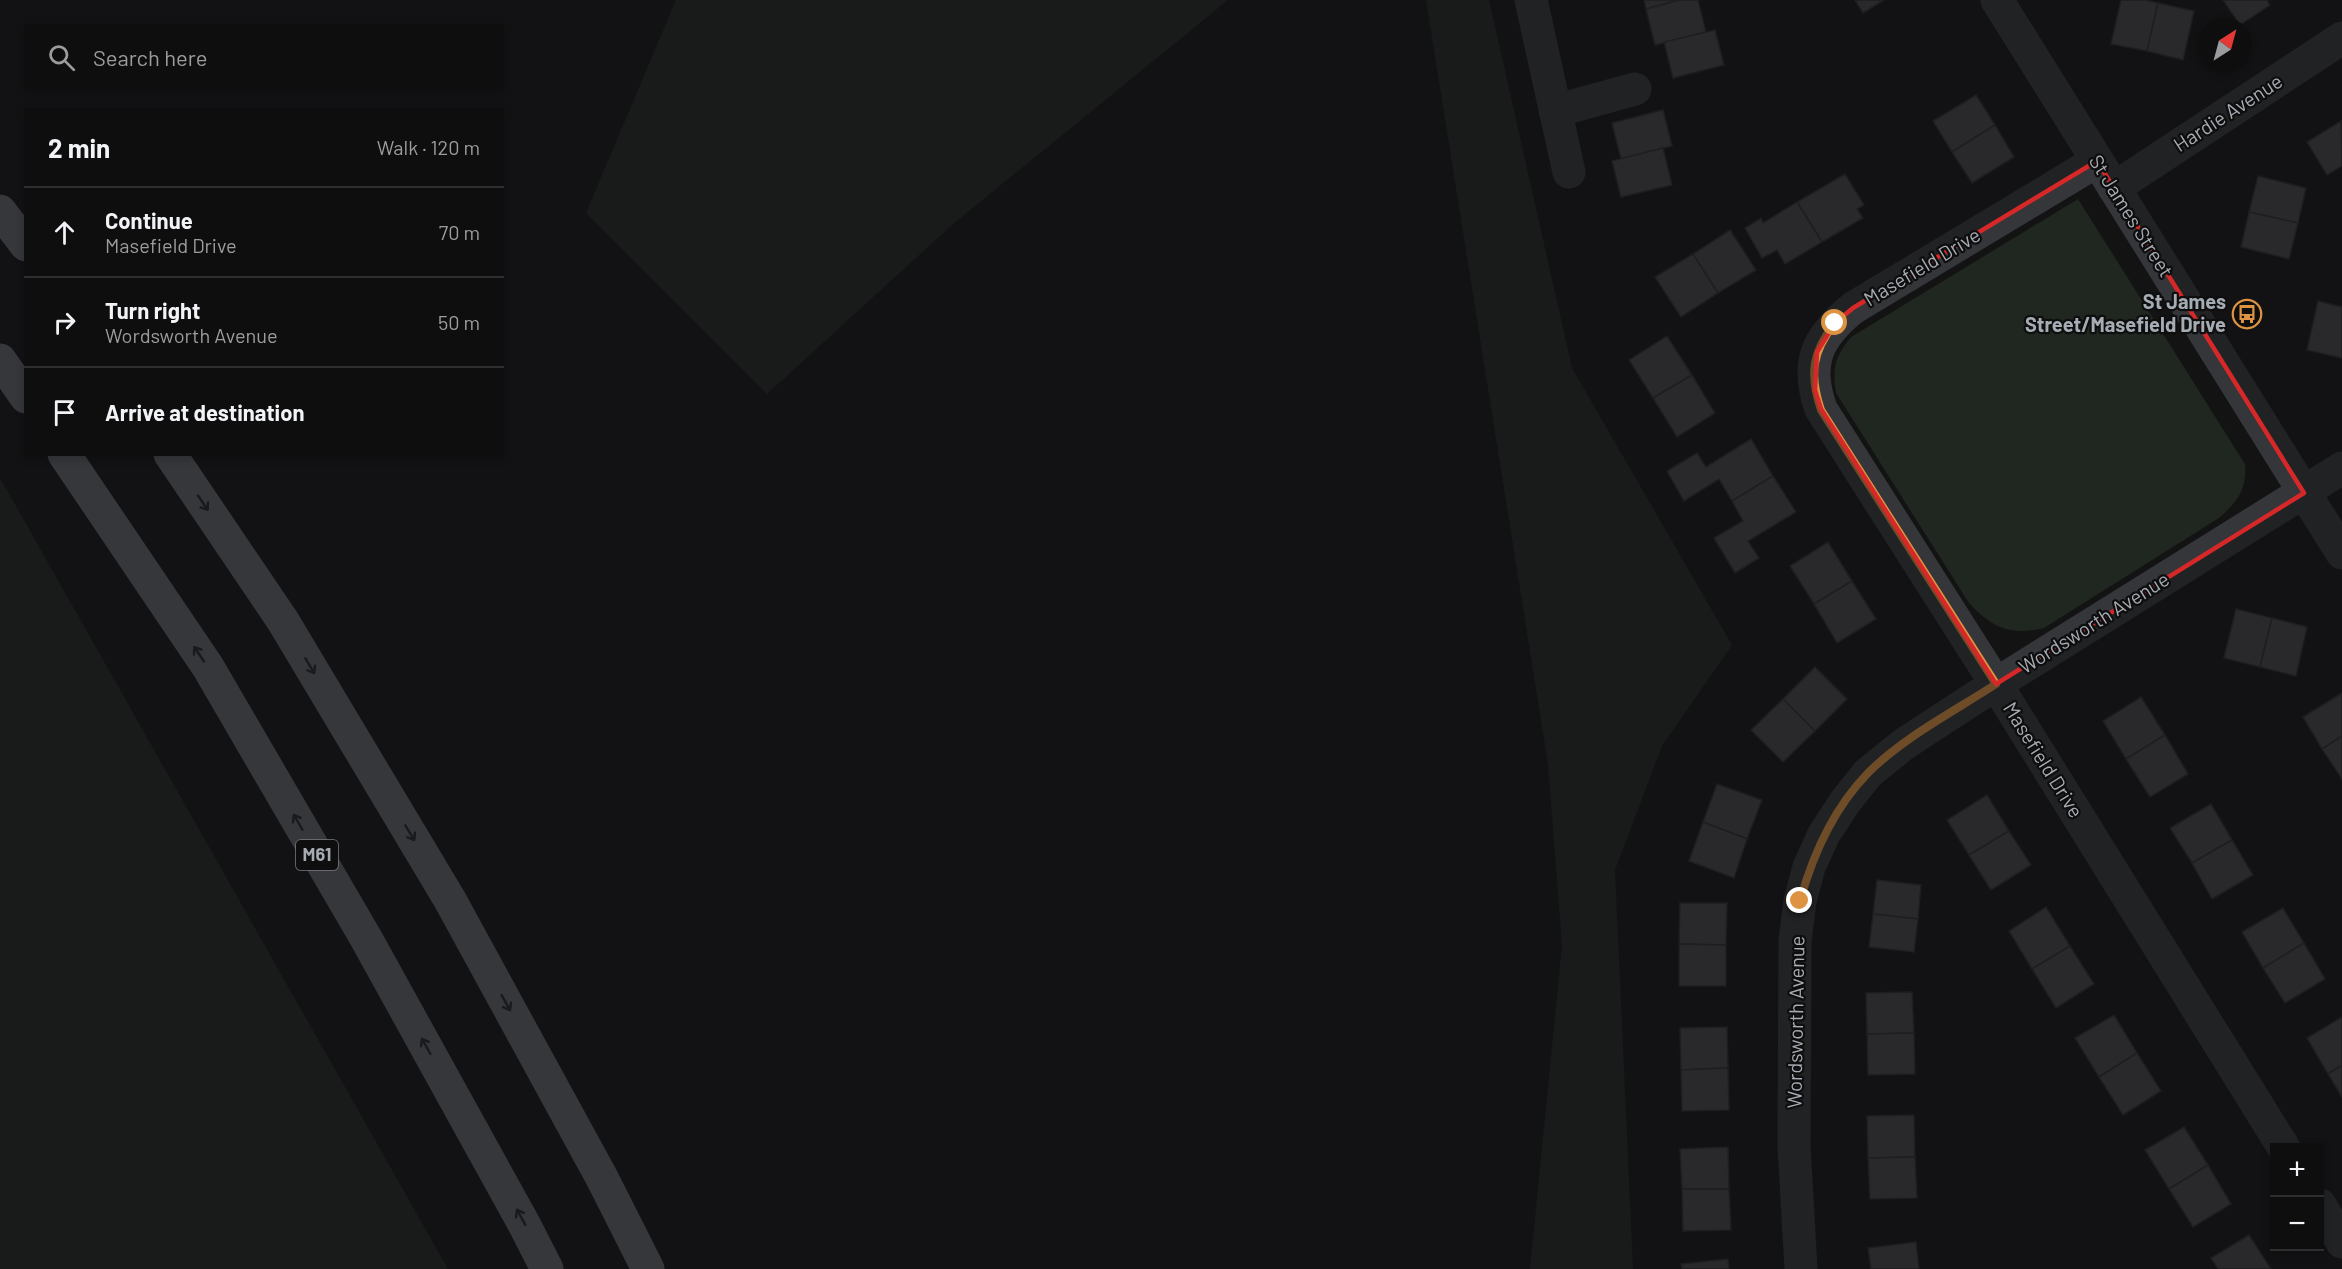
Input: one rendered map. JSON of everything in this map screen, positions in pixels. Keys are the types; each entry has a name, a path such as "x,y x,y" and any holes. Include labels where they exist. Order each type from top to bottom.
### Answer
{"highway":[{"path":"0,211 24,242"},
{"path":"0,360 24,394"},
{"name":"M61","path":"65,456 207,667 367,940 519,1214 547,1269"},
{"path":"171,456 283,621 444,890 602,1178 648,1269"}],"street":[{"path":"1531,0 1569,172"},
{"name":"St James Street","path":"1997,0 2342,553"},
{"name":"Hardie Avenue","path":"2106,174 2342,38"},
{"path":"1555,111 1635,89"},
{"name":"Masefield Drive","path":"2106,174 1853,309 1835,323 1824,336 1813,370 1815,390 1821,410 1996,684 2281,1143"},
{"name":"Wordsworth Avenue","path":"1801,1269 1794,1146 1795,941 1800,901 1809,867 1824,834 1845,802 1868,773 1904,744 2342,468"},
{"path":"2324,1213 2342,1242"}],"highlighted area":[{"path":"2097,161 2304,493 1996,684 1821,409 1815,390 1817,352 1835,323 1853,308"}],"shaded area":[{"path":"676,0 1228,0 953,224 767,394 586,213"},
{"path":"1426,0 1489,0 1572,368 1732,645 1662,746 1615,870 1633,1269 1530,1269 1562,945 1548,764"},
{"path":"2078,199 2245,464 2243,488 2236,500 2219,518 2044,628 2011,630 1986,619 1969,603 1836,393 1835,369 1841,351 1851,337"},
{"path":"0,479 4,485 448,1269 0,1269"}],"building":[{"path":"1644,0 1679,0 1646,9"},
{"path":"1679,0 1698,0 1706,32 1655,45 1646,9"},
{"path":"1855,0 1884,0 1863,13"},
{"path":"2121,0 2145,0 2158,3 2147,51 2111,44"},
{"path":"2223,0 2267,0 2270,5 2250,18 2235,18"},
{"path":"2158,3 2194,11 2183,60 2147,51"},
{"path":"1715,30 1724,65 1673,78 1664,42"},
{"path":"1976,95 1995,125 1952,152 1933,121"},
{"path":"1663,110 1672,146 1621,159 1612,123"},
{"path":"2341,121 2342,166 2327,175 2307,142"},
{"path":"1995,125 2014,157 1972,183 1952,152"},
{"path":"1663,148 1672,185 1621,197 1612,161"},
{"path":"1845,174 1864,205 1857,209 1863,218 1822,242 1797,202"},
{"path":"2258,176 2306,188 2298,223 2249,212"},
{"path":"1797,202 1822,242 1785,264 1777,250 1762,258 1745,228 1761,218 1763,223"},
{"path":"2249,212 2298,223 2289,259 2241,247"},
{"path":"1730,230 1756,270 1718,293 1693,254"},
{"path":"1693,254 1718,293 1681,317 1655,277"},
{"path":"2318,301 2342,307 2342,358 2307,350"},
{"path":"1667,336 1692,375 1653,398 1629,360"},
{"path":"1692,375 1715,413 1677,437 1653,398"},
{"path":"1751,439 1773,476 1732,501 1719,479 1684,501 1667,471 1697,453 1706,467"},
{"path":"1773,476 1796,512 1748,541 1759,558 1735,573 1714,538 1743,521 1732,501"},
{"path":"1828,542 1852,581 1814,604 1790,566"},
{"path":"1852,581 1876,619 1837,643 1814,604"},
{"path":"2236,609 2272,618 2260,667 2224,658"},
{"path":"2272,618 2307,627 2296,676 2260,667"},
{"path":"1815,667 1847,699 1815,731 1783,699"},
{"path":"2342,693 2342,736 2322,749 2303,717"},
{"path":"2141,697 2165,735 2126,759 2103,721"},
{"path":"1783,699 1815,731 1783,762 1751,730"},
{"path":"2165,735 2188,774 2150,797 2126,759"},
{"path":"2342,736 2342,779 2322,749"},
{"path":"1717,784 1762,800 1747,839 1703,822"},
{"path":"1987,795 2009,831 1969,855 1947,820"},
{"path":"2211,804 2232,840 2192,863 2170,828"},
{"path":"1703,822 1747,839 1734,878 1689,861"},
{"path":"2009,831 2031,865 1991,890 1969,855"},
{"path":"2232,840 2253,875 2212,899 2192,863"},
{"path":"1877,880 1921,885 1918,919 1873,914"},
{"path":"1680,903 1727,903 1726,945 1679,944"},
{"path":"2046,907 2070,946 2032,969 2009,931"},
{"path":"2283,908 2304,943 2263,968 2242,932"},
{"path":"1873,914 1918,919 1914,952 1869,947"},
{"path":"2304,943 2325,979 2285,1003 2263,968"},
{"path":"1679,944 1726,945 1726,986 1679,986"},
{"path":"2070,946 2094,984 2056,1008 2032,969"},
{"path":"1912,992 1914,1033 1867,1034 1866,993"},
{"path":"2114,1015 2137,1053 2099,1077 2075,1038"},
{"path":"2342,1017 2342,1065 2328,1074 2307,1038"},
{"path":"1727,1027 1728,1068 1681,1070 1680,1028"},
{"path":"1914,1033 1915,1074 1868,1075 1867,1034"},
{"path":"2137,1053 2161,1091 2123,1115 2099,1077"},
{"path":"2342,1065 2342,1097 2328,1074"},
{"path":"1728,1068 1729,1110 1682,1111 1681,1070"},
{"path":"1914,1115 1915,1157 1868,1158 1867,1116"},
{"path":"2184,1127 2208,1165 2169,1189 2145,1150"},
{"path":"1728,1147 1729,1189 1682,1189 1680,1149"},
{"path":"1915,1157 1917,1198 1870,1199 1868,1158"},
{"path":"2208,1165 2231,1204 2193,1227 2169,1189"},
{"path":"1682,1189 1729,1189 1731,1230 1683,1231"},
{"path":"2249,1235 2271,1269 2218,1269 2211,1258"},
{"path":"1916,1242 1919,1269 1871,1269 1868,1248"},
{"path":"1728,1259 1729,1269 1682,1269 1681,1264"}],"place":[{"name":"St James Street/Masefield Drive","path":"2247,314"}],"route":[{"path":"1800,901 1809,867 1824,834 1868,773 1904,744 1996,684 1821,410 1815,390 1813,370 1824,336 1835,323"}]}
